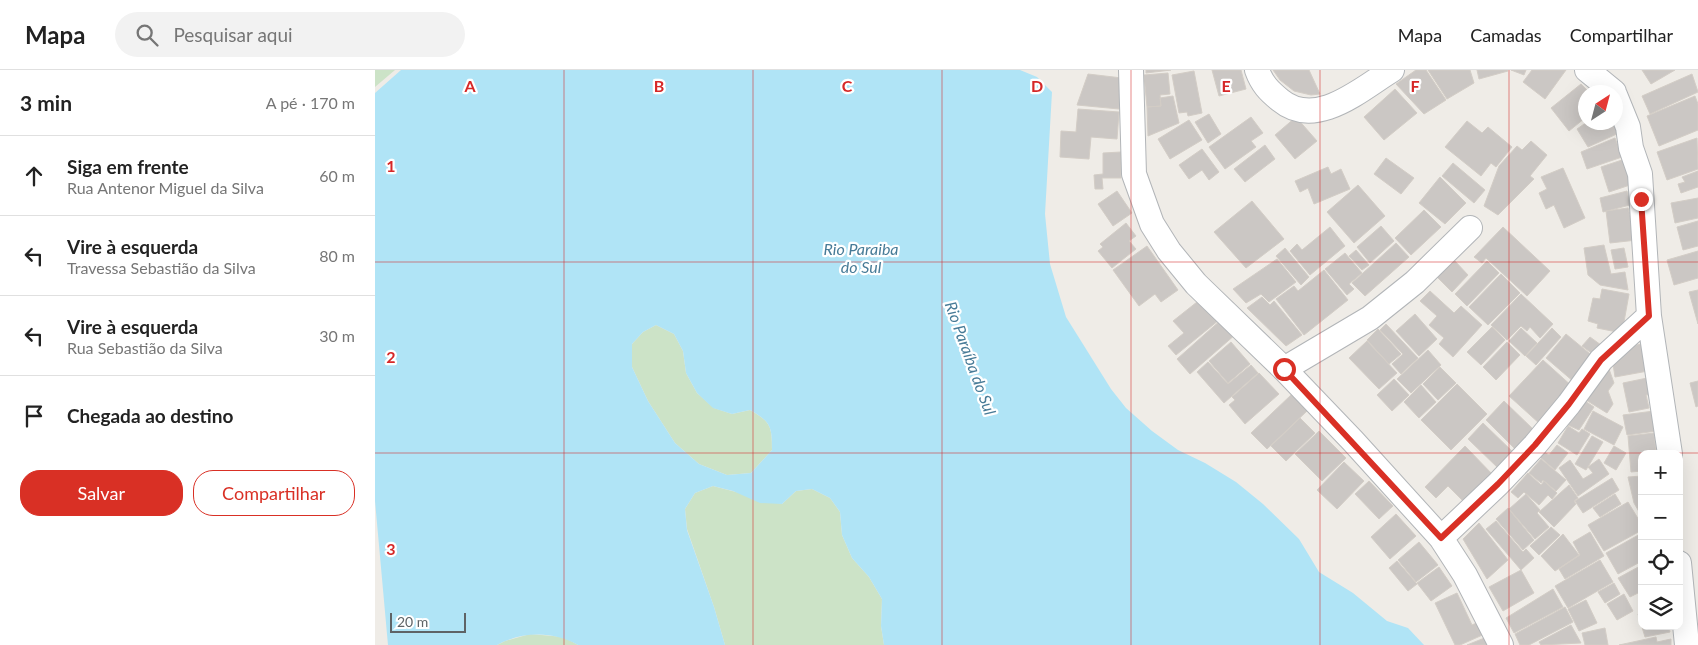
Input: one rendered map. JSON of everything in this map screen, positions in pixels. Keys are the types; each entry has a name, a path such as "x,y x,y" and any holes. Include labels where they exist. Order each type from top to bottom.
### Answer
{"street":[{"path":"1131,70 1134,174 1152,224 1169,251 1196,284 1284,369 1441,538 1465,575 1501,645"},
{"path":"1257,70 1267,89 1289,107 1310,112 1339,102 1392,70"},
{"path":"1587,70 1604,85"},
{"path":"1623,114 1628,127 1631,148 1640,174 1649,316 1669,450"},
{"path":"1284,369 1370,318 1415,282 1470,228"},
{"path":"1441,538 1498,484 1535,445 1569,404 1601,360 1649,316"},
{"path":"1681,585 1687,645"}],"green space":[{"path":"375,70 395,70 375,87"},
{"path":"656,325 674,334 683,351 686,373 697,393 714,408 732,414 750,410 762,418 769,426 772,436 772,450 751,473 727,475 699,464 675,443 648,401 632,367 632,344 643,332"},
{"path":"713,486 782,504 796,491 812,489 830,498 840,512 842,535 852,558 869,577 882,599 881,626 884,645 725,645 687,529 685,509 695,493"},
{"path":"530,634 564,637 578,645 497,645"}],"water":[{"name":"Rio Paraiba do Sul","path":"401,70 1020,70 1037,77 1052,92 1045,214 1050,264 1066,317 1111,389 1126,408 1152,431 1178,450 1205,463 1236,482 1263,504 1299,539 1319,572 1353,593 1387,621 1408,628 1424,645 884,645 881,626 882,599 869,577 852,558 842,535 840,512 830,498 812,489 796,491 782,504 760,503 733,491 713,486 695,493 685,509 687,530 725,645 578,645 559,637 538,634 517,637 497,645 388,645 375,501 375,93","holes":["656,325 674,334 683,351 686,373 697,393 713,408 732,414 750,410 762,418 769,426 772,436 772,450 751,473 727,475 699,464 675,443 648,401 632,367 632,344 643,332"]}],"building":[{"path":"1146,70 1171,70 1146,73"},
{"path":"1212,70 1241,70 1246,89 1219,96"},
{"path":"1273,70 1309,70 1320,94 1311,95 1294,91 1280,80"},
{"path":"1416,70 1426,70 1446,100 1424,114 1396,84"},
{"path":"1428,70 1470,70 1474,83 1447,99"},
{"path":"1477,70 1507,70 1508,71 1479,79"},
{"path":"1511,70 1526,70 1524,75"},
{"path":"1532,70 1566,70 1545,99 1523,82"},
{"path":"1642,70 1675,70 1651,84"},
{"path":"1194,71 1202,113 1188,116 1187,112 1179,113 1172,75"},
{"path":"1168,73 1170,94 1160,95 1161,106 1147,107 1144,75"},
{"path":"1088,74 1122,78 1119,109 1077,105"},
{"path":"1692,74 1698,92 1650,114 1642,96"},
{"path":"1578,86 1578,124 1569,131 1551,108"},
{"path":"1395,89 1417,113 1384,140 1364,117"},
{"path":"1173,96 1179,123 1148,136 1147,107 1161,106 1160,98"},
{"path":"1695,96 1698,104 1698,130 1659,146 1647,116"},
{"path":"1078,109 1119,112 1117,139 1091,137 1089,159 1060,157 1061,131 1076,132"},
{"path":"1209,114 1221,134 1208,143 1195,122"},
{"path":"1251,117 1263,133 1251,141 1256,147 1225,169 1209,147"},
{"path":"1296,117 1317,141 1295,159 1275,135"},
{"path":"1189,120 1202,140 1170,159 1158,139"},
{"path":"1467,121 1482,133 1488,127 1512,147 1496,167 1491,163 1481,176 1445,147"},
{"path":"1577,129 1618,130 1619,133 1588,147"},
{"path":"1615,138 1622,157 1587,169 1581,152"},
{"path":"1697,138 1698,169 1667,180 1657,152"},
{"path":"1531,141 1547,155 1530,176 1534,179 1498,215 1484,206 1499,166 1517,146 1522,150"},
{"path":"1265,145 1275,159 1245,182 1234,169"},
{"path":"1202,149 1219,172 1209,180 1202,170 1189,179 1179,165"},
{"path":"1121,152 1121,178 1102,178 1103,189 1095,189 1094,175 1103,174 1103,153"},
{"path":"1386,158 1414,178 1401,194 1374,174"},
{"path":"1625,159 1633,184 1609,192 1601,167"},
{"path":"1453,163 1485,190 1474,203 1442,176"},
{"path":"1328,167 1331,174 1341,169 1350,189 1314,204 1308,188 1300,192 1295,181"},
{"path":"1563,168 1585,218 1564,228 1554,205 1546,209 1539,193 1547,189 1541,177"},
{"path":"1698,171 1698,187 1681,193 1678,184 1685,182 1682,177"},
{"path":"1440,177 1466,203 1445,224 1419,203"},
{"path":"1358,185 1385,216 1354,243 1327,212"},
{"path":"1117,191 1132,213 1113,226 1098,204"},
{"path":"1627,191 1630,205 1603,212 1600,198"},
{"path":"1698,198 1698,218 1675,223 1671,203"},
{"path":"1252,201 1284,239 1246,268 1214,232"},
{"path":"1628,208 1637,240 1610,243 1606,211"},
{"path":"1424,210 1441,227 1411,255 1395,238"},
{"path":"1698,221 1698,246 1683,250 1677,227"},
{"path":"1126,223 1136,236 1129,241 1136,249 1112,268 1098,251 1103,247 1100,244"},
{"path":"1381,226 1394,241 1370,263 1357,247"},
{"path":"1330,227 1345,246 1310,275 1290,251 1297,244 1302,250"},
{"path":"1503,227 1550,271 1527,296 1486,258 1482,263 1474,257"},
{"path":"1396,243 1409,257 1365,296 1352,283"},
{"path":"1604,245 1611,274 1625,272 1628,290 1600,285 1588,275 1584,248"},
{"path":"1147,246 1178,290 1161,302 1155,294 1139,306 1113,270"},
{"path":"1285,248 1309,277 1301,285 1276,256"},
{"path":"1624,248 1628,267 1615,269 1611,250"},
{"path":"1356,250 1369,265 1362,270 1349,256"},
{"path":"1698,251 1698,278 1674,285 1667,260"},
{"path":"1345,253 1362,273 1349,284 1354,289 1347,295 1325,269"},
{"path":"1277,259 1296,282 1269,302 1261,294 1246,303 1233,289"},
{"path":"1454,260 1468,275 1452,292 1437,277"},
{"path":"1487,261 1499,273 1467,306 1455,294"},
{"path":"1324,270 1348,300 1304,335 1276,299 1294,286 1298,291"},
{"path":"1501,274 1520,293 1488,325 1469,307"},
{"path":"1602,289 1629,294 1622,333 1597,328 1598,324 1588,321 1593,298 1600,299"},
{"path":"1698,290 1698,324 1689,292"},
{"path":"1430,291 1454,313 1461,306 1482,325 1453,357 1439,344 1444,338 1429,325 1437,316 1420,301"},
{"path":"1521,294 1553,324 1540,338 1530,327 1527,331 1521,326 1507,340 1491,325"},
{"path":"1262,297 1270,305 1274,301 1302,335 1286,346 1247,308"},
{"path":"1202,298 1219,320 1176,355 1168,346 1184,333 1173,321"},
{"path":"1415,314 1437,339 1419,356 1396,331"},
{"path":"1222,319 1236,334 1190,374 1177,359"},
{"path":"1386,324 1418,358 1401,374 1392,364 1403,354 1380,330"},
{"path":"1492,327 1505,340 1481,365 1467,352"},
{"path":"1521,328 1537,343 1525,356 1509,341"},
{"path":"1552,328 1561,337 1536,365 1526,356"},
{"path":"1378,329 1401,354 1389,364 1367,340"},
{"path":"1566,334 1595,358 1574,382 1546,358"},
{"path":"1590,337 1601,345 1594,355 1582,346"},
{"path":"1367,341 1397,373 1379,389 1349,358"},
{"path":"1231,342 1250,364 1228,383 1209,361"},
{"path":"1507,342 1520,355 1496,380 1483,367"},
{"path":"1642,344 1648,371 1615,377 1613,364 1626,347"},
{"path":"1428,350 1441,365 1411,393 1397,379"},
{"path":"1543,360 1574,388 1540,424 1509,396"},
{"path":"1208,362 1228,384 1251,365 1258,373 1224,403 1197,372"},
{"path":"1440,367 1456,383 1438,400 1423,384"},
{"path":"1609,369 1614,383 1608,391 1613,404 1607,413 1586,400"},
{"path":"1259,373 1279,394 1245,424 1229,405 1235,400 1232,397"},
{"path":"1652,377 1655,394 1646,395 1649,408 1629,412 1623,383"},
{"path":"1394,379 1409,395 1392,411 1377,395"},
{"path":"1698,381 1698,406 1696,407 1690,383"},
{"path":"1457,384 1487,414 1451,450 1421,420"},
{"path":"1421,385 1436,402 1419,418 1404,402"},
{"path":"1291,395 1307,411 1267,449 1251,433"},
{"path":"1504,401 1535,431 1516,450 1486,420"},
{"path":"1585,401 1594,407 1579,430 1568,425"},
{"path":"1593,411 1623,427 1614,445 1584,429"},
{"path":"1654,411 1657,431 1627,435 1623,415"},
{"path":"1300,418 1315,433 1286,461 1271,446"},
{"path":"1483,423 1514,453 1499,469 1468,439"},
{"path":"1568,426 1579,433 1582,429 1590,434 1577,455 1558,443"},
{"path":"1319,431 1346,458 1322,481 1295,454"},
{"path":"1654,433 1656,450 1638,450 1638,471 1631,472 1628,436"},
{"path":"1592,436 1603,442 1586,470 1575,464"},
{"path":"1557,445 1568,453 1555,470 1540,457 1544,452 1549,455"},
{"path":"1465,446 1494,476 1466,504 1448,486 1436,498 1425,487"},
{"path":"1614,446 1626,453 1616,470 1604,463"},
{"path":"1541,459 1566,480 1556,491 1543,480 1541,483 1529,473"},
{"path":"1599,459 1609,474 1578,496 1559,468 1570,460 1583,479 1593,473 1588,467"},
{"path":"1344,462 1364,481 1337,509 1317,490"},
{"path":"1528,473 1541,485 1544,481 1557,493 1552,499 1548,495 1539,505 1524,492 1518,498 1511,492"},
{"path":"1638,476 1638,510 1634,503 1628,477"},
{"path":"1612,478 1619,490 1583,513 1575,501"},
{"path":"1369,481 1393,506 1379,519 1355,494"},
{"path":"1569,485 1578,498 1574,501 1576,504 1554,527 1539,512"},
{"path":"1526,494 1540,510 1537,513 1549,527 1535,539 1509,509"},
{"path":"1615,494 1621,504 1600,517 1593,508"},
{"path":"1628,502 1638,518 1638,532 1604,551 1588,525"},
{"path":"1508,508 1534,540 1523,550 1496,519"},
{"path":"1396,514 1416,536 1390,559 1371,537"},
{"path":"1496,521 1523,552 1526,549 1534,558 1521,570 1486,529"},
{"path":"1479,523 1508,560 1487,579 1463,539"},
{"path":"1551,527 1560,535 1539,555 1530,546"},
{"path":"1590,532 1604,556 1565,579 1559,569 1580,555 1573,542"},
{"path":"1563,534 1579,555 1555,571 1541,556"},
{"path":"1638,535 1638,563 1618,574 1606,553"},
{"path":"1419,542 1438,565 1416,582 1398,560"},
{"path":"1600,560 1613,582 1568,608 1555,586"},
{"path":"1397,561 1417,584 1408,591 1389,568"},
{"path":"1439,567 1452,586 1431,601 1417,583"},
{"path":"1638,567 1638,593 1630,597 1618,578"},
{"path":"1521,570 1534,593 1503,611 1489,587"},
{"path":"1614,583 1620,594 1605,603 1598,592"},
{"path":"1553,589 1563,607 1514,633 1506,618"},
{"path":"1457,593 1472,625 1481,621 1487,633 1460,645 1455,645 1435,603"},
{"path":"1624,594 1633,611 1617,620 1607,604"},
{"path":"1586,600 1597,623 1579,631 1568,609"},
{"path":"1565,607 1573,622 1529,645 1520,645 1515,634"},
{"path":"1571,625 1581,643 1541,645 1539,642"},
{"path":"1605,628 1608,645 1585,645 1582,633"},
{"path":"1643,630 1670,630 1670,632 1645,637"},
{"path":"1487,637 1490,645 1467,645"},
{"path":"1656,637 1657,642 1671,639 1671,645 1619,645"}],"route":[{"path":"1284,369 1353,440 1441,538 1498,484 1535,445 1569,404 1601,360 1649,316 1643,257 1644,234 1641,199"}],"water label":[{"name":"Rio Paraíba do Sul","path":"971,358"}]}
